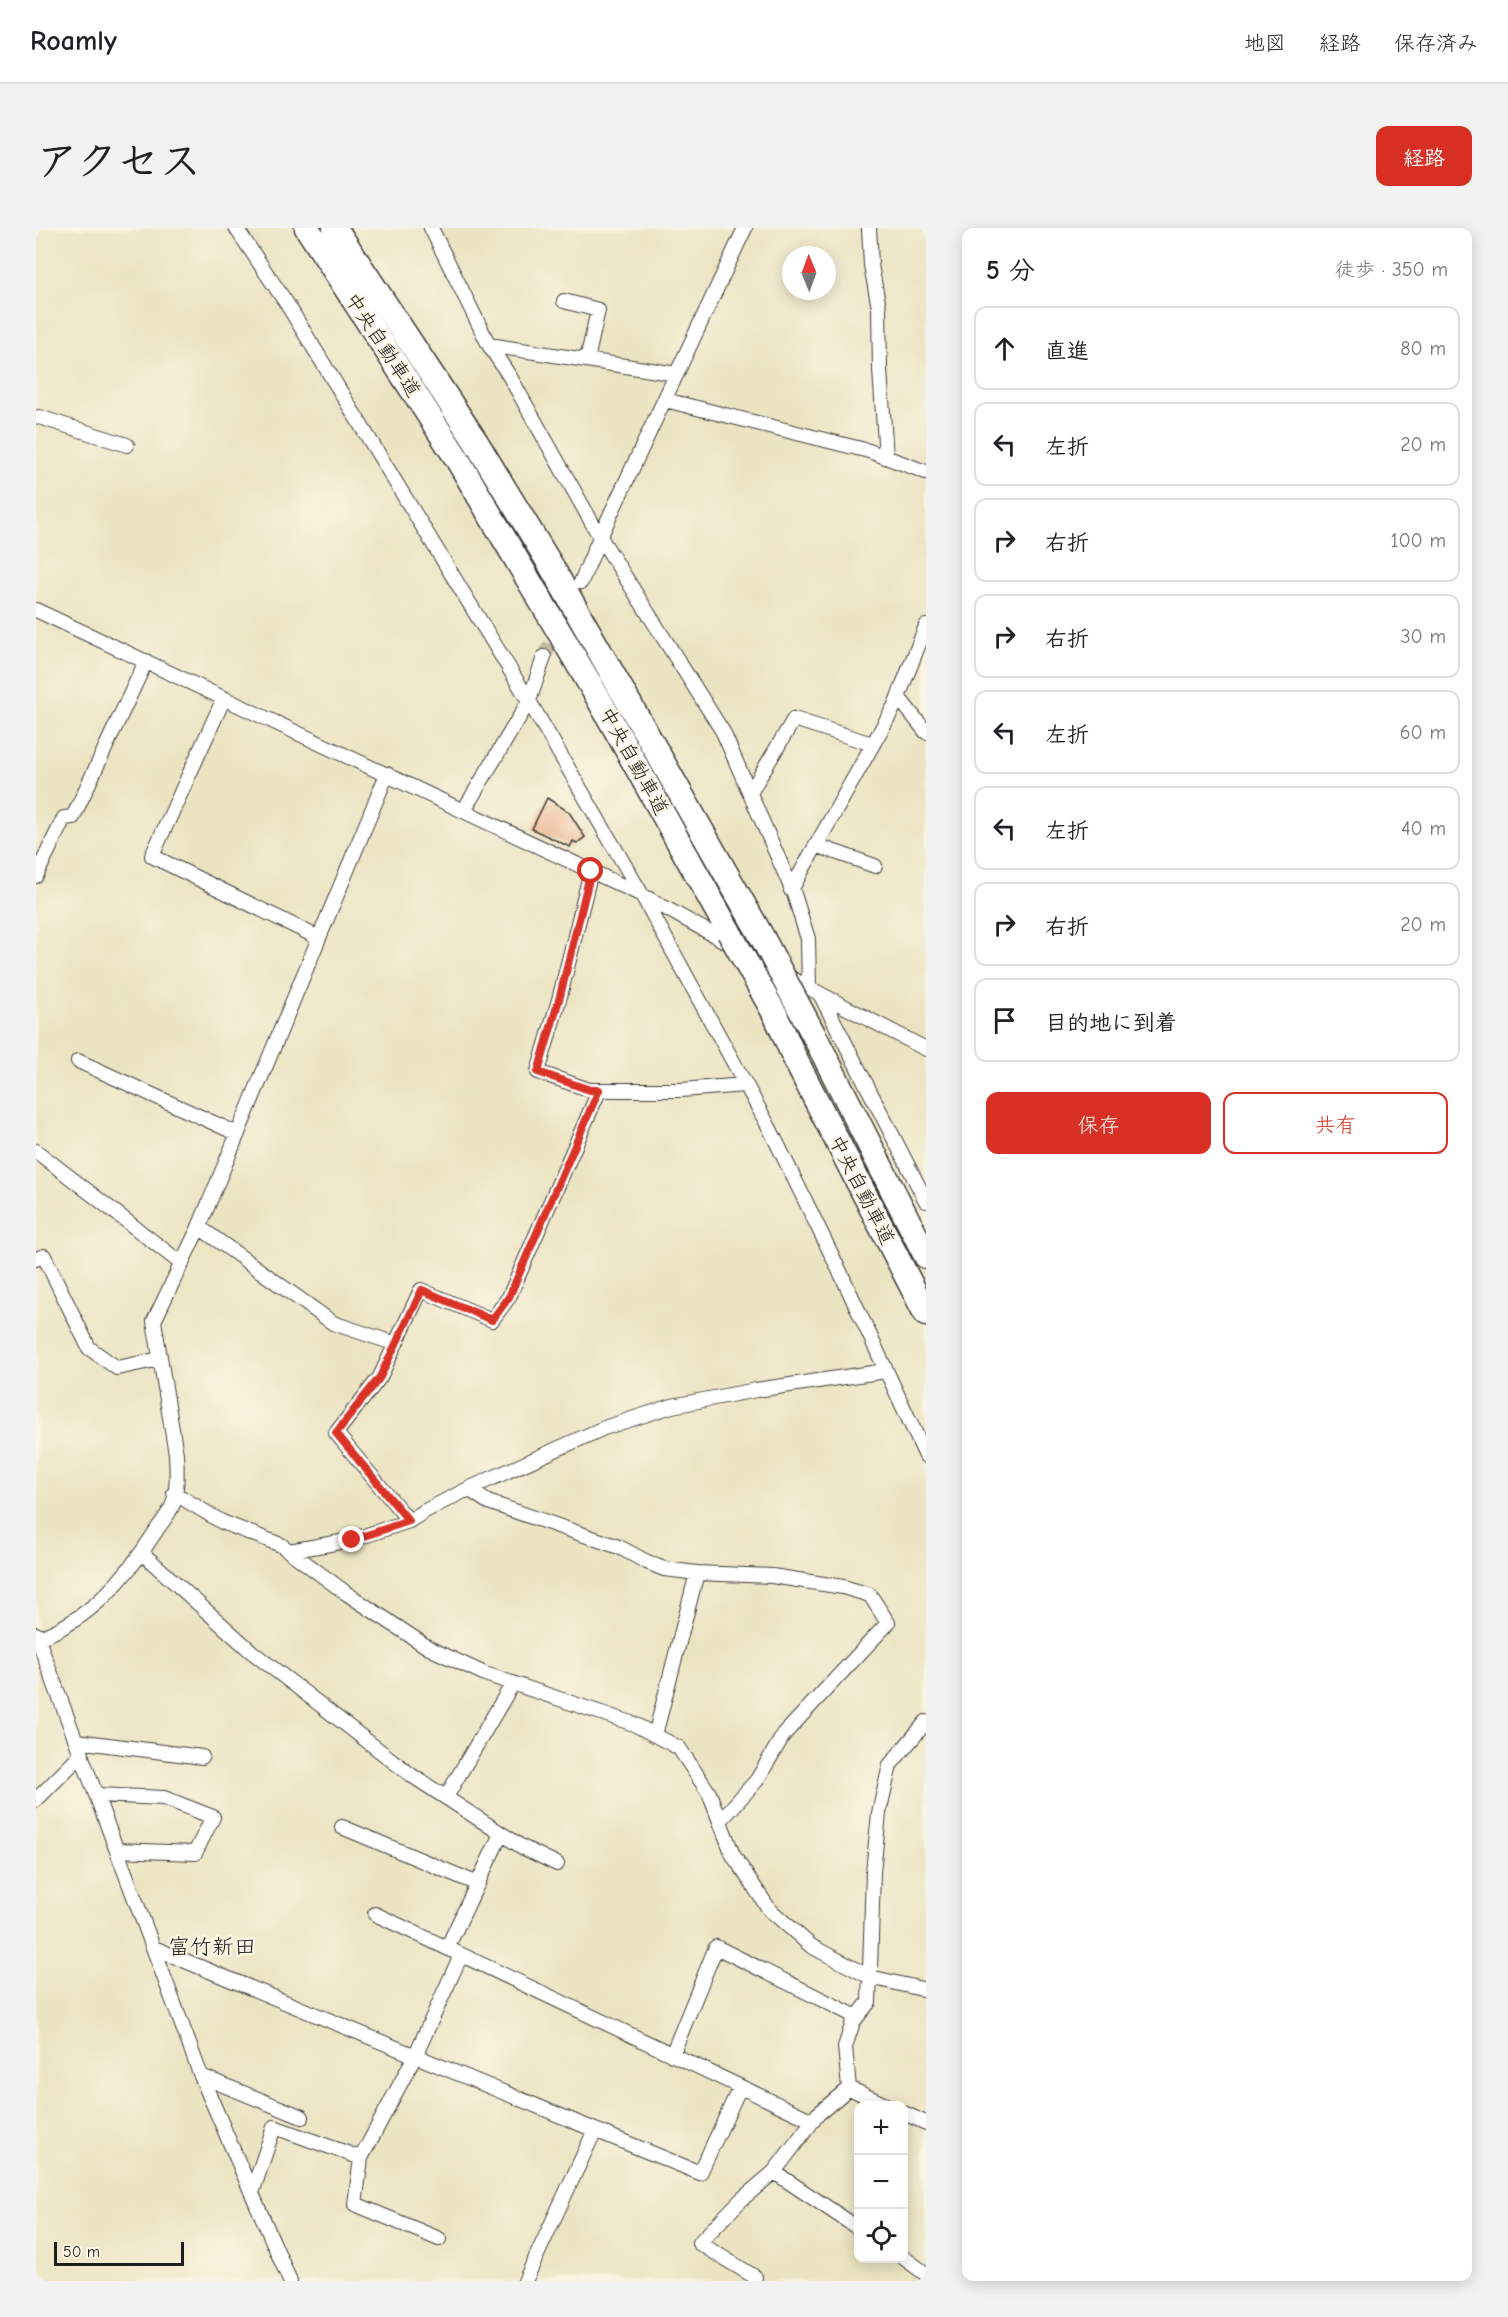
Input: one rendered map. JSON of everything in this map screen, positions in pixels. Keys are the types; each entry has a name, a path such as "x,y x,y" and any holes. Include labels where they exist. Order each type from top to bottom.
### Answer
{"highway":[{"name":"中央自動車道","path":"307,228 456,457 597,696 776,1016 796,1061 926,1314"},
{"name":"中央自動車道","path":"335,228 476,442 550,564 762,937 926,1256"}],"street":[{"path":"236,228 287,304 529,701 642,895 770,1129 926,1456"},
{"path":"431,228 489,345 510,377 600,537 723,732 791,890 808,939 814,991 926,1200"},
{"path":"581,582 746,228"},
{"path":"869,228 871,265 879,308 880,370 886,456"},
{"path":"564,301 598,310 587,360"},
{"path":"489,345 677,374"},
{"path":"665,400 886,456 926,472"},
{"path":"37,420 127,445"},
{"path":"36,610 642,895 814,991 926,1049"},
{"path":"791,890 818,846 899,698 926,627"},
{"path":"464,810 529,701 544,657"},
{"path":"36,876 64,818 74,817 146,661"},
{"path":"224,698 152,856 319,938"},
{"path":"899,698 926,732"},
{"path":"750,793 794,718 872,744"},
{"path":"290,2281 201,2076 37,1637 59,1631 84,1615 107,1593 142,1553 173,1504 177,1470 176,1454 154,1320 199,1227 387,774"},
{"path":"818,846 875,866"},
{"path":"591,871 560,996 538,1072 590,1090 681,1090 745,1084"},
{"path":"78,1060 238,1134"},
{"path":"409,1521 336,1433 380,1377 422,1290 492,1320 509,1297 599,1090"},
{"path":"36,1151 182,1264"},
{"path":"199,1227 333,1323 396,1344"},
{"path":"36,1259 44,1256 89,1348 117,1368 160,1359"},
{"path":"289,1551 352,1540 409,1521 425,1510 604,1428 672,1406 756,1390 886,1371"},
{"path":"468,1490 488,1502 619,1547 664,1569 697,1574 772,1576 843,1587 870,1595 888,1623 784,1734 757,1780 720,1821"},
{"path":"174,1493 222,1522 281,1545 346,1593 429,1648 485,1674 634,1724 679,1748 709,1793 733,1855 769,1909 811,1946 870,1977 926,1990"},
{"path":"142,1553 252,1652 411,1775 522,1847 557,1864"},
{"path":"655,1735 697,1574"},
{"path":"446,1797 513,1683"},
{"path":"849,2088 845,2047 853,2022 869,2002 873,1872 879,1813 890,1764 926,1722"},
{"path":"79,1748 202,1757"},
{"path":"36,1800 79,1748"},
{"path":"97,1795 165,1798 213,1816 195,1853 117,1850"},
{"path":"342,1827 478,1884"},
{"path":"447,1948 501,1833"},
{"path":"375,1914 813,2121"},
{"path":"672,2055 716,1947 857,2016"},
{"path":"154,1948 700,2173 740,2087"},
{"path":"439,2239 355,2204 361,2158 415,2056 461,1955"},
{"path":"201,2076 302,2117"},
{"path":"849,2088 877,2101"},
{"path":"755,2277 699,2243 742,2199 774,2172 818,2114 849,2088"},
{"path":"908,2115 926,2123"},
{"path":"252,2193 274,2127 361,2158"},
{"path":"525,2281 595,2130"},
{"path":"774,2172 854,2225"},
{"path":"908,2262 926,2274"}],"building":[{"path":"547,798 569,812 585,837 577,843 573,841 570,847 532,829"}],"tunnel":[{"path":"544,657 573,599"}],"district":[{"name":"富竹新田","path":"212,1947"}],"route":[{"path":"352,1540 409,1521 336,1433 380,1377 422,1290 492,1320 509,1297 599,1090 590,1090 538,1072 560,996 591,871"}]}
